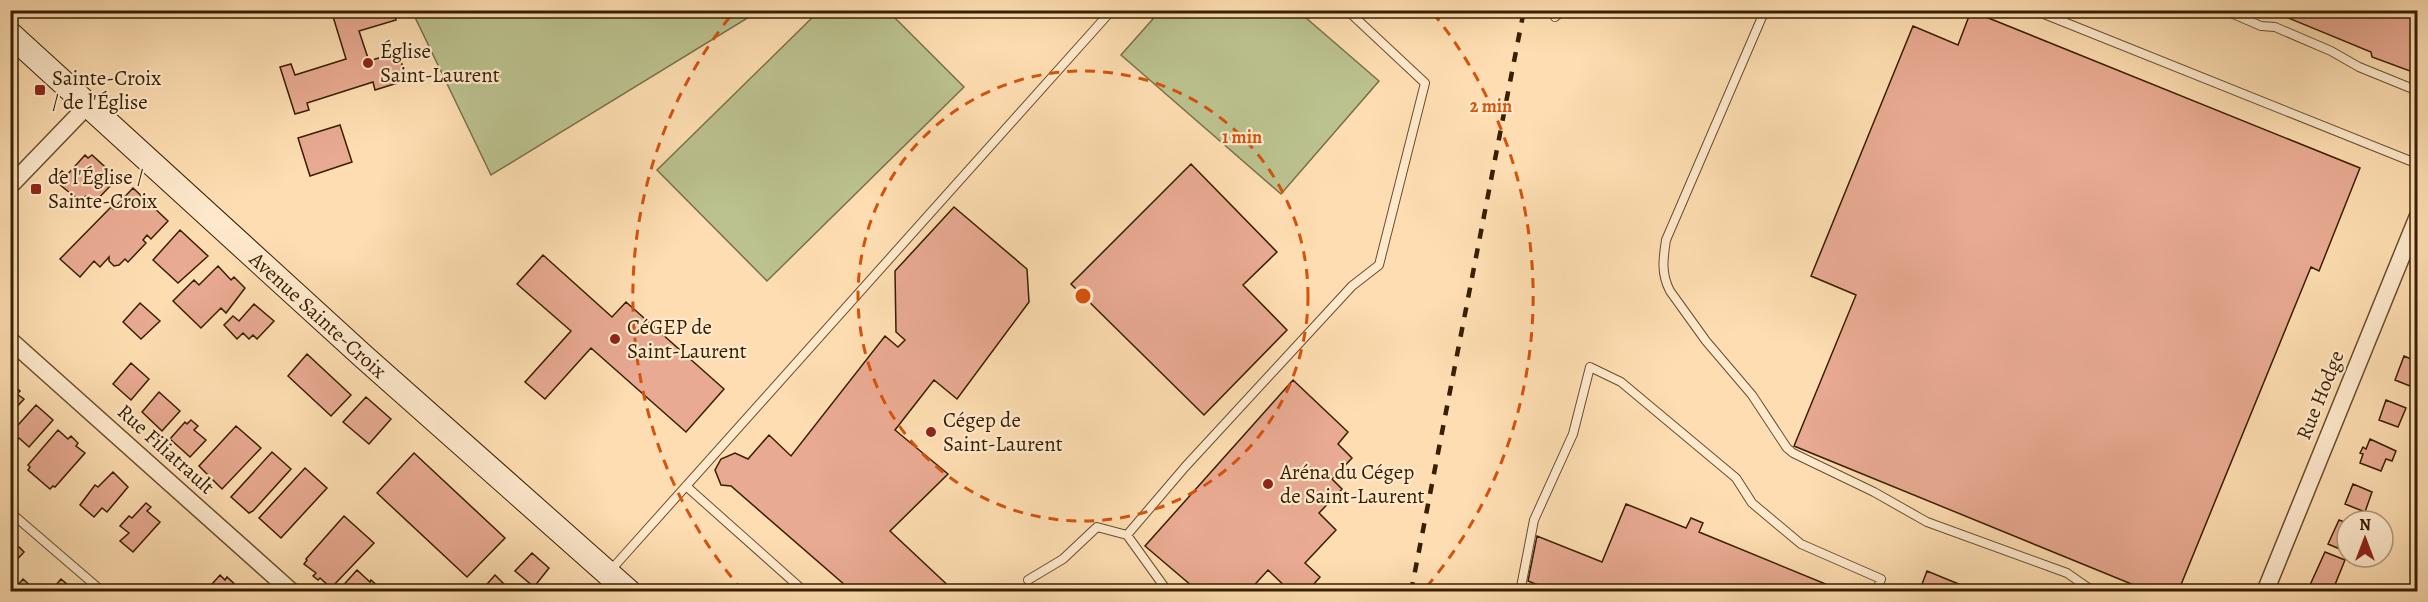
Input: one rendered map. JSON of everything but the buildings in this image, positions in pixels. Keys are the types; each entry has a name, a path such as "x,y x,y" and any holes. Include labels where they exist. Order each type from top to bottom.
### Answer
{"main road":[{"name":"Avenue Sainte-Croix","path":"10,34 364,357 629,591"}],"street":[{"path":"10,186 88,105"},
{"name":"Rue Hodge","path":"2265,591 2418,216"},
{"name":"Rue Filiatrault","path":"10,340 292,591"}],"lane":[{"path":"608,573 1112,10"},
{"path":"1126,535 1158,497 1352,286 1379,265 1425,83 1347,10"},
{"path":"1555,17 1563,10"},
{"path":"1765,10 1666,240 1662,264 1665,283 1706,341 1752,395 1787,448 1793,453 1874,492 1928,522 2067,573 2097,591"},
{"path":"2034,10 2418,164"},
{"path":"2224,10 2261,26 2275,27 2331,51 2359,67 2418,91"},
{"path":"1520,591 1534,520 1573,434 1590,367 1620,382 1736,478 1752,503 1801,544 1881,579 1876,591"},
{"path":"686,486 806,591"},
{"path":"10,512 102,591"},
{"path":"1028,580 1063,559 1097,527 1126,535 1168,591"}],"green space":[{"path":"412,10 759,11 491,175"},
{"path":"819,11 888,11 964,87 767,281 657,170"},
{"path":"1160,11 1298,11 1379,81 1281,194 1121,55"}],"railway":[{"path":"1411,592 1524,10"}],"place":[{"name":"Église Saint-Laurent","path":"368,63"},
{"name":"Sainte-Croix / de l'Église","path":"40,90"},
{"name":"de l'Église / Sainte-Croix","path":"36,189"},
{"name":"CéGEP de Saint-Laurent","path":"615,339"},
{"name":"Cégep de Saint-Laurent","path":"931,432"},
{"name":"Aréna du Cégep de Saint-Laurent","path":"1268,484"}]}
